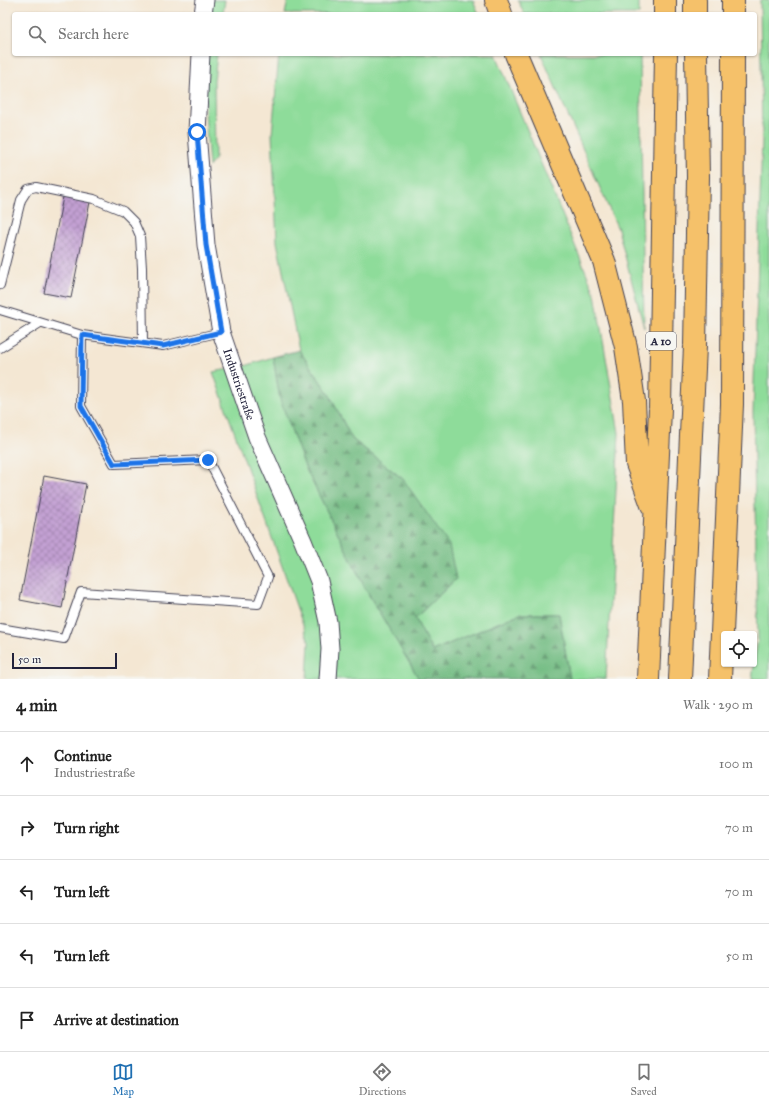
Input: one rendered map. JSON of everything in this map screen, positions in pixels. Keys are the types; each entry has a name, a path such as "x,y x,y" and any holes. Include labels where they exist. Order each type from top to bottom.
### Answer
{"highway":[{"path":"496,0 500,12"},
{"path":"665,0 665,12"},
{"path":"695,0 695,12"},
{"path":"733,0 733,12"},
{"path":"517,56 604,261 626,347 634,401 637,464 655,515"},
{"name":"A 10","path":"648,679 660,409 666,56"},
{"path":"680,679 695,346 698,177 696,56"},
{"path":"720,679 732,404 733,56"}],"street":[{"path":"203,12 205,0"},
{"name":"Industriestraße","path":"201,56 197,132 206,245 221,332 257,437 319,581 328,622 330,649 328,679"}],"lane":[{"path":"0,285 21,200 28,189 36,187 100,201 123,211 134,222 140,236 143,343"},
{"path":"0,310 82,335 163,346 221,332"},
{"path":"0,348 40,323"},
{"path":"0,628 64,639 82,592 258,604 268,577 208,460 114,464 81,406 82,335"}],"green space":[{"path":"212,0 225,0 223,12 210,12"},
{"path":"288,0 473,0 478,12 285,12"},
{"path":"518,0 639,0 639,12 523,12"},
{"path":"760,0 769,0 769,679 752,679 754,667 757,667 758,639 753,413 762,139"},
{"path":"208,56 217,56 214,81 215,158 209,167 205,111"},
{"path":"279,56 497,56 595,294 619,433 606,679 570,679 559,614 519,614 432,651 415,618 456,579 403,479 352,439 329,394 299,350 277,242 272,134"},
{"path":"542,56 640,56 644,328 618,229"},
{"path":"299,350 329,394 352,439 403,479 449,545 456,579 415,618 432,651 519,614 559,614 570,679 419,679 366,590 305,467 280,399 273,357"},
{"path":"273,357 280,399 305,467 366,590 419,679 307,679 309,642 213,372 245,366"}],"building":[{"path":"63,197 90,202 71,298 44,293"},
{"path":"44,476 86,484 62,608 20,600"}],"route":[{"path":"197,132 206,245 221,332 163,346 82,335 81,406 114,464 208,460"}]}
